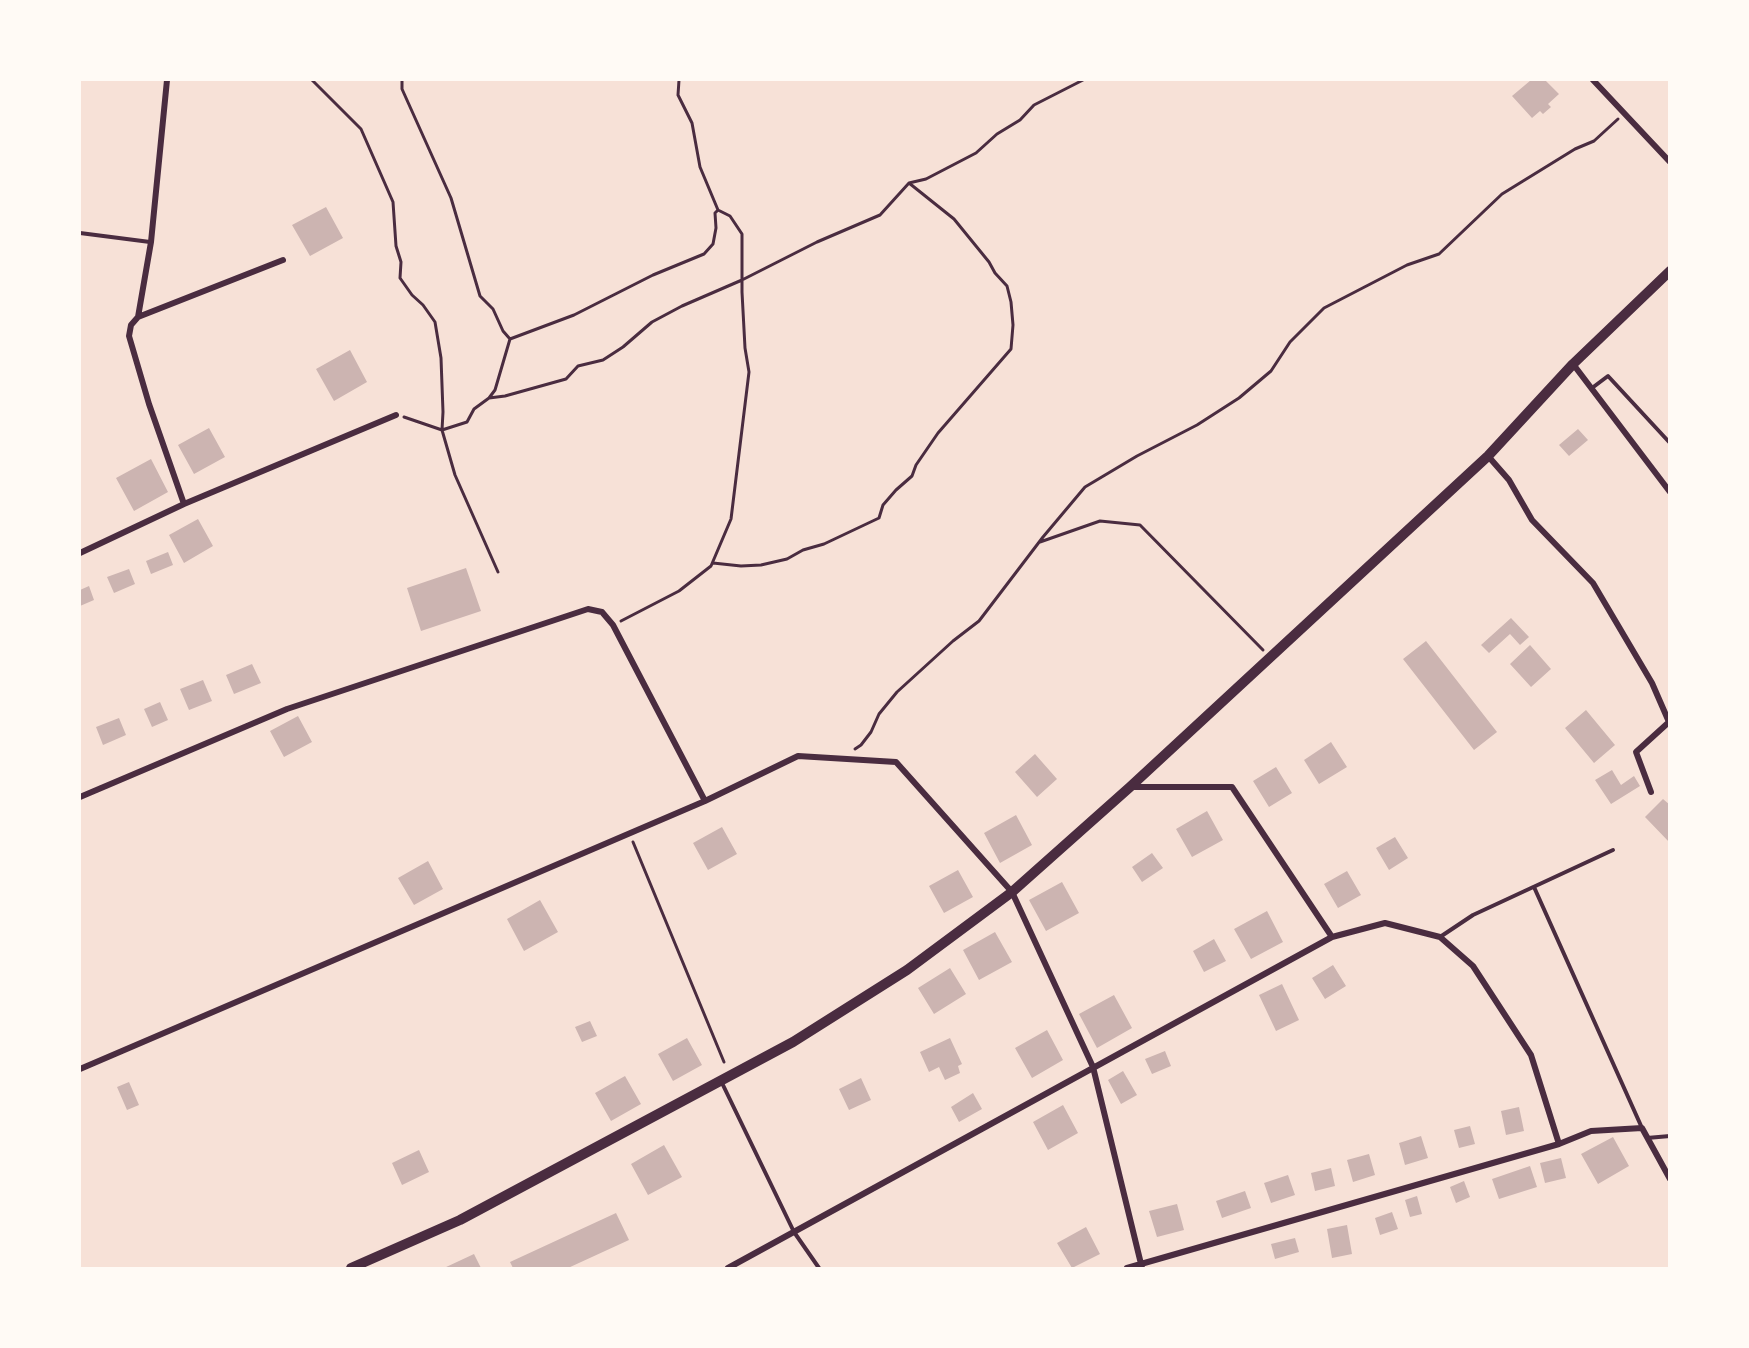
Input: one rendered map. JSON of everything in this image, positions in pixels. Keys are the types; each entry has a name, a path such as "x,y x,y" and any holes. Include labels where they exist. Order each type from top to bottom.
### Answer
{"main road":[{"path":"351,1269 460,1220 793,1042 907,970 1012,892 1130,787 1488,456 1573,364 1670,271"}],"street":[{"path":"138,317 151,242 167,80"},
{"path":"1593,80 1670,162"},
{"path":"184,504 149,404 129,336 131,325 138,317 283,260"},
{"path":"1573,364 1670,492"},
{"path":"80,553 184,504 396,415"},
{"path":"1488,456 1509,480 1532,520 1593,583 1652,683 1669,722 1636,752 1651,792"},
{"path":"80,797 287,709 588,609 602,612 613,625 705,801"},
{"path":"80,1069 705,801 798,756 896,762 1012,892 1093,1067 1141,1266"},
{"path":"1130,787 1232,788 1332,937"},
{"path":"728,1269 1332,937 1385,923 1440,937 1473,966 1532,1055 1559,1144"},
{"path":"1127,1269 1559,1144 1591,1131 1642,1128 1670,1179"}],"lane":[{"path":"80,233 151,242"},
{"path":"1592,388 1608,376 1670,443"},
{"path":"1440,937 1473,915 1613,850"},
{"path":"1534,887 1642,1128"},
{"path":"721,1080 794,1232 819,1269"},
{"path":"1646,1138 1670,1136"}],"path":[{"path":"312,80 361,129 393,202 396,246 401,262 400,278 435,322 441,358 442,430 454,475 498,572"},
{"path":"402,80 402,89 451,198 480,296 493,309 503,331 510,339"},
{"path":"613,625 679,591 711,566 731,519 749,372 745,348 742,234 730,216 718,210 700,167 692,123 678,95 679,80"},
{"path":"489,398 505,396 566,379 578,366 603,360 623,347 652,322 682,306 880,215 909,183 926,179 976,153 997,134 1020,120 1034,105 1083,80"},
{"path":"841,759 861,745 871,732 879,714 897,692 953,641 979,621 1039,542 1085,487 1137,456 1197,425 1239,398 1271,370 1290,342 1324,308 1407,266 1439,254 1503,194 1575,149 1594,141 1624,113"},
{"path":"713,562 741,566 761,565 787,559 879,518 883,505 912,476 916,465 938,433 1011,349 1013,325 1007,286 954,219 909,183"},
{"path":"510,339 574,315 653,275 704,254 713,244 716,228 715,213 718,210"},
{"path":"396,415 442,430 467,422 474,409 489,398 495,390 510,339"},
{"path":"1039,542 1100,521 1140,525 1270,657"},
{"path":"629,834 724,1062"}],"building":[{"path":"1531,80 1545,80 1559,94 1548,104 1551,107 1543,114 1540,111 1532,118 1512,96"},
{"path":"326,207 343,238 310,256 292,225"},
{"path":"350,350 367,382 334,401 316,369"},
{"path":"209,428 225,457 194,474 178,445"},
{"path":"1578,429 1588,440 1569,456 1559,445"},
{"path":"151,459 168,492 134,511 116,478"},
{"path":"198,519 213,546 184,563 169,535"},
{"path":"168,552 173,565 151,574 146,561"},
{"path":"466,568 481,611 421,631 407,588"},
{"path":"129,569 135,584 114,593 107,577"},
{"path":"89,586 94,600 80,606 80,590"},
{"path":"1511,618 1529,637 1520,645 1510,634 1489,653 1481,645"},
{"path":"1426,641 1497,732 1474,750 1403,659"},
{"path":"1530,645 1551,669 1531,687 1510,664"},
{"path":"252,664 261,683 234,694 226,675"},
{"path":"203,680 212,701 189,710 180,689"},
{"path":"160,702 168,720 152,727 144,709"},
{"path":"1586,710 1615,745 1594,763 1565,728"},
{"path":"298,716 312,742 284,757 270,731"},
{"path":"119,718 126,735 103,745 96,727"},
{"path":"1331,742 1347,767 1319,784 1304,760"},
{"path":"1035,754 1057,779 1037,797 1015,772"},
{"path":"1276,767 1292,793 1269,807 1253,781"},
{"path":"1612,770 1621,785 1634,776 1640,786 1611,804 1595,780"},
{"path":"1663,799 1670,805 1670,843 1645,817"},
{"path":"1207,811 1223,840 1192,857 1176,829"},
{"path":"1016,815 1032,845 1000,863 984,833"},
{"path":"722,827 737,854 708,870 693,843"},
{"path":"1395,837 1408,858 1389,870 1376,848"},
{"path":"1152,853 1163,868 1142,882 1132,867"},
{"path":"428,861 443,889 414,905 398,878"},
{"path":"958,870 973,897 944,913 929,886"},
{"path":"1347,871 1361,895 1338,908 1324,884"},
{"path":"1062,882 1079,913 1046,931 1029,900"},
{"path":"540,900 558,932 524,951 507,919"},
{"path":"1267,911 1283,942 1251,959 1234,929"},
{"path":"995,932 1012,962 979,980 963,950"},
{"path":"1214,939 1226,961 1204,972 1193,951"},
{"path":"1333,965 1346,986 1325,999 1312,978"},
{"path":"950,968 966,994 934,1014 918,988"},
{"path":"1282,984 1299,1020 1276,1031 1259,995"},
{"path":"1114,995 1132,1028 1097,1048 1079,1014"},
{"path":"590,1021 597,1036 582,1042 575,1027"},
{"path":"1047,1030 1063,1060 1032,1078 1015,1048"},
{"path":"687,1038 702,1065 673,1081 658,1054"},
{"path":"950,1038 962,1064 958,1066 960,1073 945,1080 939,1067 929,1072 920,1052"},
{"path":"1165,1051 1171,1066 1152,1074 1145,1059"},
{"path":"1123,1071 1137,1095 1121,1104 1108,1080"},
{"path":"625,1076 641,1104 611,1121 595,1093"},
{"path":"861,1078 871,1100 849,1110 839,1089"},
{"path":"129,1082 139,1105 127,1110 117,1087"},
{"path":"973,1093 982,1109 959,1122 951,1107"},
{"path":"1063,1105 1078,1133 1048,1150 1033,1122"},
{"path":"1519,1107 1524,1131 1506,1135 1501,1111"},
{"path":"1470,1126 1475,1144 1459,1148 1454,1130"},
{"path":"1421,1136 1428,1158 1405,1165 1399,1143"},
{"path":"1613,1137 1629,1166 1598,1184 1581,1154"},
{"path":"664,1145 682,1177 648,1195 631,1164"},
{"path":"419,1150 429,1172 402,1185 392,1163"},
{"path":"1369,1154 1375,1175 1353,1182 1347,1160"},
{"path":"1561,1158 1566,1178 1545,1183 1540,1163"},
{"path":"1530,1166 1537,1187 1499,1199 1492,1179"},
{"path":"1331,1168 1335,1186 1315,1191 1311,1173"},
{"path":"1288,1175 1295,1195 1271,1203 1264,1183"},
{"path":"1464,1181 1470,1197 1456,1203 1450,1187"},
{"path":"1245,1191 1251,1208 1222,1218 1216,1201"},
{"path":"1417,1196 1422,1214 1410,1217 1405,1200"},
{"path":"1177,1204 1184,1230 1157,1237 1149,1211"},
{"path":"1392,1212 1398,1229 1380,1235 1375,1218"},
{"path":"616,1213 629,1240 568,1268 513,1268 510,1262"},
{"path":"1347,1225 1352,1254 1332,1258 1327,1229"},
{"path":"1086,1227 1100,1254 1072,1268 1057,1243"},
{"path":"1295,1238 1299,1252 1275,1259 1271,1244"},
{"path":"474,1254 481,1268 444,1268"}]}
